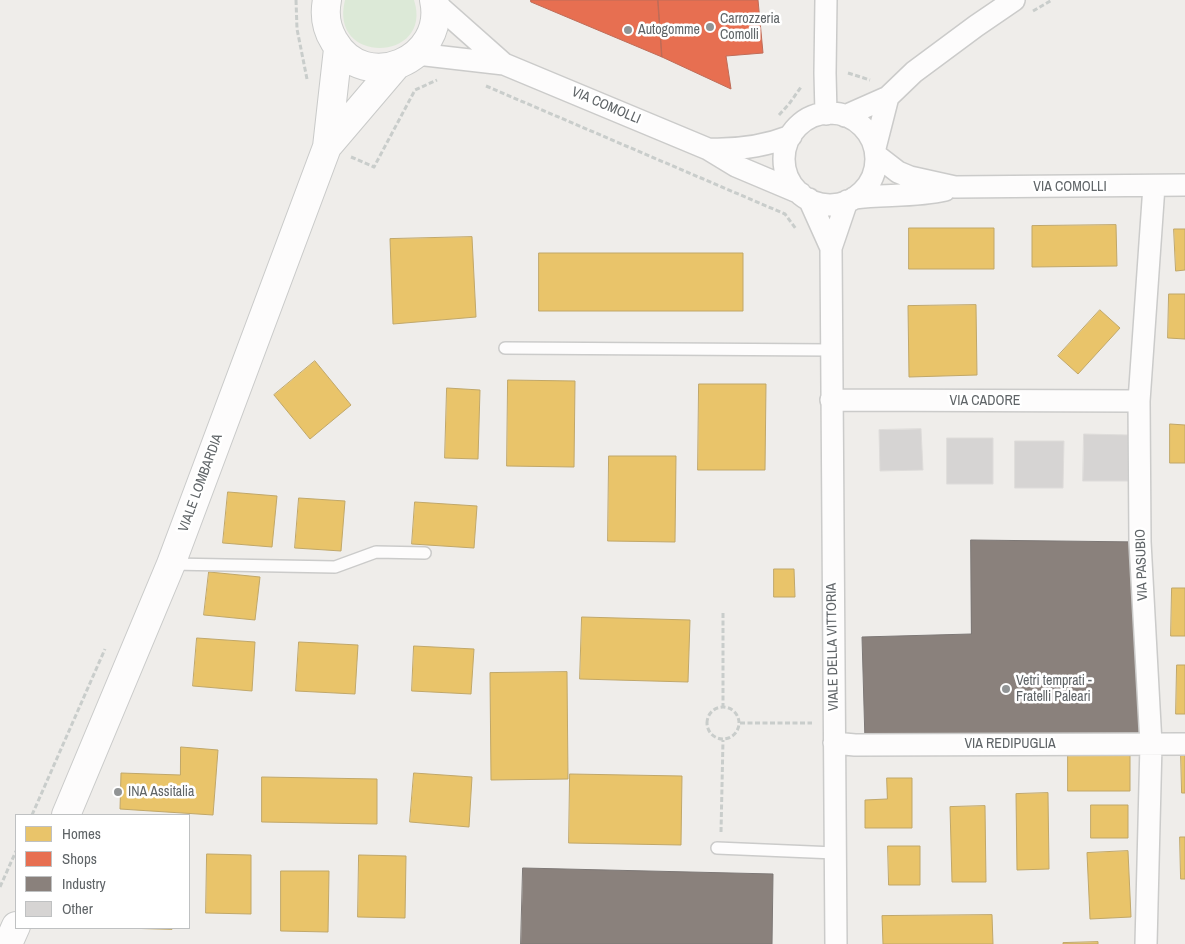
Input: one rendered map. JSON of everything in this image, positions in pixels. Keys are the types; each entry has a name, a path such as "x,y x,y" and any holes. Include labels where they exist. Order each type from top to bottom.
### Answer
{"main road":[{"path":"328,0 325,11 328,31 338,49 350,59 365,66 380,68 406,60"},
{"name":"VIALE LOMBARDIA","path":"327,147 406,60 429,39 435,21 434,1"},
{"name":"VIALE LOMBARDIA","path":"66,814 171,564 327,147 338,49"},
{"path":"8,944 15,928"}],"street":[{"path":"826,0 825,73 835,115 888,97 914,72 976,26 1021,7"},
{"name":"VIA COMOLLI","path":"434,1 504,64 708,149 750,173 825,204 837,204 851,199 879,195 917,194 955,187 1185,185"},
{"name":"VIA COMOLLI","path":"406,60 504,64"},
{"path":"851,199 863,190 870,180 875,167 875,152 888,97"},
{"name":"VIA COMOLLI","path":"708,149 760,147 791,136 799,126 813,117 835,115 854,120 863,127 869,135 875,152 887,165 904,175 955,187"},
{"path":"791,136 786,148 785,165 791,183 804,196"},
{"name":"VIA PASUBIO","path":"1146,944 1151,744 1140,542 1139,401 1154,186"},
{"name":"VIALE DELLA VITTORIA","path":"804,196 831,248"},
{"name":"VIALE DELLA VITTORIA","path":"836,944 831,248 851,199"},
{"name":"VIA CADORE","path":"832,400 1139,401"},
{"name":"VIA REDIPUGLIA","path":"834,743 1185,744"}],"lane":[{"path":"505,348 832,350"},
{"path":"171,564 335,566 376,552 425,554"},
{"path":"719,844 835,853"}],"path":[{"path":"296,0 297,29 308,83"},
{"path":"1021,7 1052,0"},
{"path":"843,73 853,74 871,81"},
{"path":"327,147 374,167 415,90 439,79"},
{"path":"478,83 785,214 800,235"},
{"path":"773,118 785,109 803,85"},
{"path":"723,613 723,706"},
{"path":"32,814 108,642"},
{"path":"723,706 735,711 740,723 735,735 723,740 711,735 706,723 711,711 723,706"},
{"path":"740,723 814,723"},
{"path":"719,844 723,740"},
{"path":"0,888 15,853"}],"green space":[{"path":"345,0 414,0 416,21 409,35 396,45 381,48 365,45 351,37 344,21"}],"building: Homes":[{"path":"1116,225 1117,266 1032,267 1032,226"},
{"path":"909,228 994,228 994,269 909,269"},
{"path":"1174,229 1185,229 1185,270 1176,271"},
{"path":"472,237 476,317 393,324 390,239"},
{"path":"539,253 743,253 743,311 539,311"},
{"path":"1169,294 1185,294 1185,339 1168,338"},
{"path":"976,305 977,375 909,377 908,306"},
{"path":"1100,310 1120,328 1078,374 1058,356"},
{"path":"315,361 351,405 310,439 274,395"},
{"path":"508,380 575,381 574,467 507,466"},
{"path":"699,384 766,384 765,470 698,470"},
{"path":"447,388 480,390 478,459 445,458"},
{"path":"1170,424 1185,425 1185,463 1170,463"},
{"path":"609,456 676,456 675,542 608,541"},
{"path":"228,492 277,496 272,547 223,543"},
{"path":"299,498 345,501 341,551 295,548"},
{"path":"415,502 477,506 474,548 412,544"},
{"path":"774,569 794,569 795,597 774,597"},
{"path":"209,572 260,577 255,620 204,615"},
{"path":"1172,588 1185,588 1185,636 1171,636"},
{"path":"582,617 690,620 688,682 580,679"},
{"path":"197,638 255,642 252,691 193,686"},
{"path":"299,642 358,645 355,694 296,691"},
{"path":"414,646 474,649 471,694 412,691"},
{"path":"1177,665 1185,665 1185,714 1176,714"},
{"path":"567,672 568,779 491,780 490,673"},
{"path":"181,747 218,750 213,815 120,809 121,773 180,775"},
{"path":"1068,752 1130,752 1130,791 1068,791"},
{"path":"1181,754 1185,754 1185,793 1182,793"},
{"path":"414,773 472,777 469,827 410,822"},
{"path":"570,774 682,776 681,845 569,843"},
{"path":"262,777 377,779 377,824 262,822"},
{"path":"887,778 912,778 912,828 865,828 865,800 887,799"},
{"path":"1048,793 1049,869 1017,870 1016,794"},
{"path":"1091,805 1128,805 1128,838 1091,838"},
{"path":"985,806 986,882 952,882 950,807"},
{"path":"1180,837 1185,837 1185,879 1181,879"},
{"path":"888,846 920,846 920,885 889,885"},
{"path":"1128,851 1131,917 1090,919 1087,853"},
{"path":"207,854 251,855 251,914 206,913"},
{"path":"359,855 406,856 405,918 358,917"},
{"path":"281,871 329,871 328,932 281,931"},
{"path":"992,915 993,944 883,944 882,916"},
{"path":"1098,942 1098,944 1063,944 1063,943"}],"building: Shops":[{"name":"Autogomme","path":"531,0 658,0 662,57 531,2"},
{"name":"Carrozzeria Comolli","path":"658,0 758,0 763,53 726,56 731,89 662,57"}],"building: Industry":[{"name":"Vetri temprati - Fratelli Paleari","path":"971,540 1140,542 1151,744 865,741 862,637 971,634"},
{"path":"523,868 773,874 772,944 521,944"}],"building: Other":[{"path":"921,429 923,470 880,471 879,430"},
{"path":"1084,434 1128,435 1128,481 1083,481"},
{"path":"947,438 993,438 993,484 947,484"},
{"path":"1015,441 1064,441 1063,488 1015,488"}],"place":[{"name":"Carrozzeria Comolli","path":"710,27"},
{"name":"Autogomme","path":"628,30"},
{"name":"Vetri temprati - Fratelli Paleari","path":"1006,689"},
{"name":"INA Assitalia","path":"118,792"}]}
